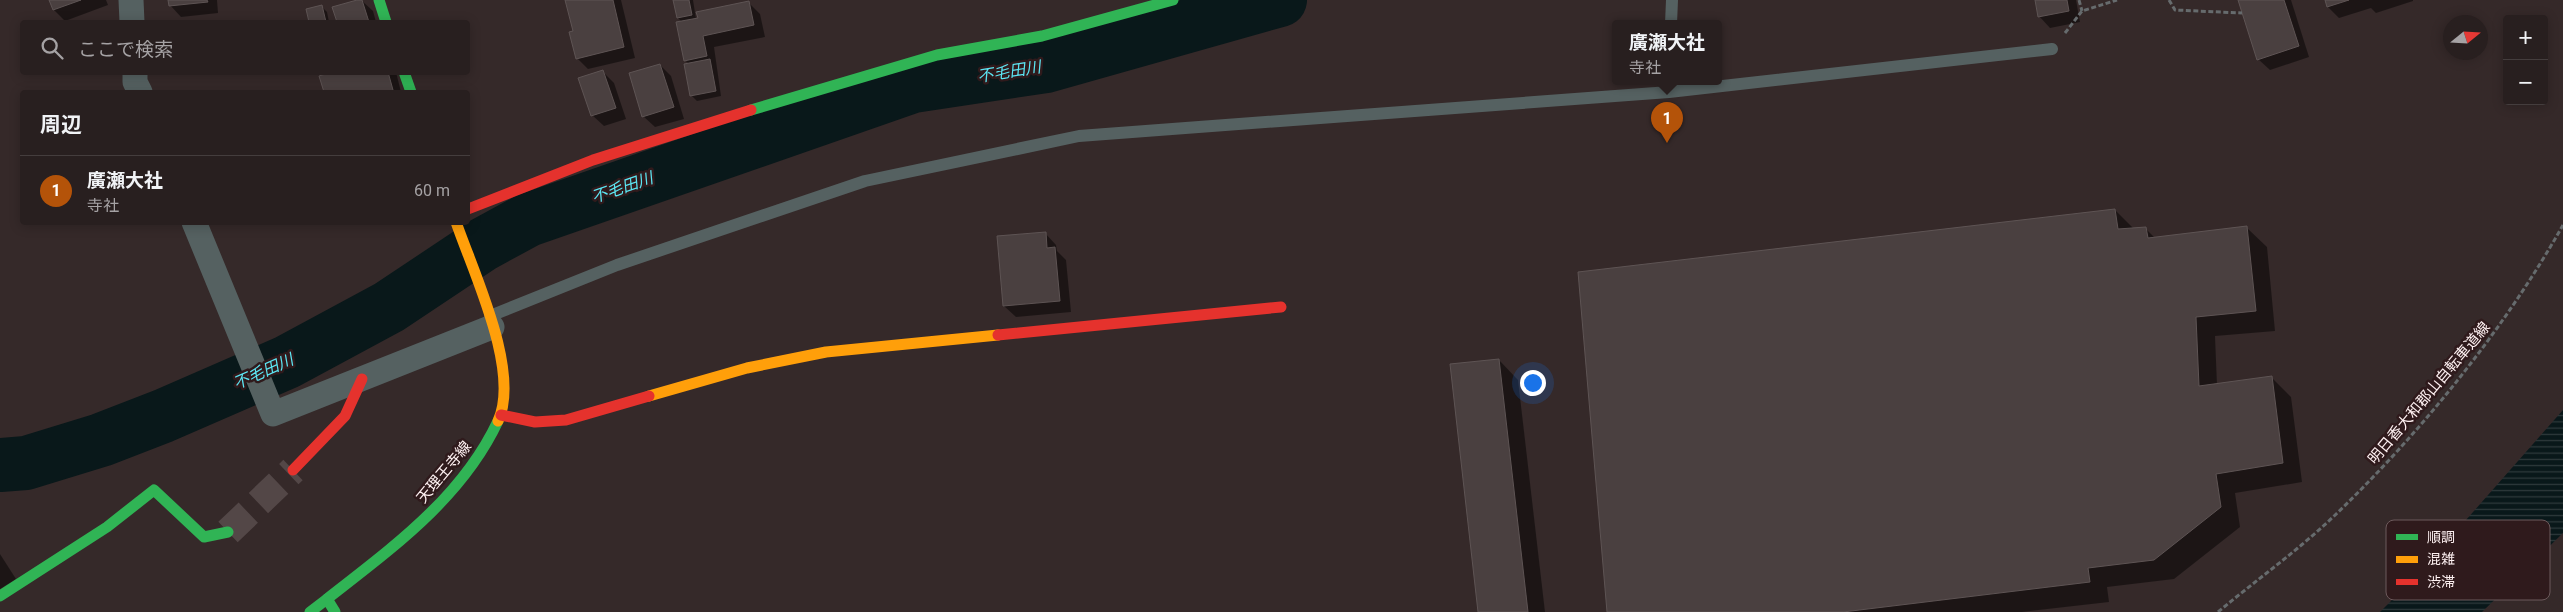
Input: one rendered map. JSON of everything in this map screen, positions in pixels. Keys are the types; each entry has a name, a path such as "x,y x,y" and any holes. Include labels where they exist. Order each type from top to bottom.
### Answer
{"street":[{"path":"131,0 132,20"},
{"path":"379,0 385,20"},
{"path":"470,208 593,160 748,111 937,56 1042,36 1173,0"},
{"path":"136,75 140,90"},
{"path":"405,75 410,90"},
{"path":"195,225 272,414 362,378 491,321"},
{"name":"天理王寺線","path":"310,612 432,512 482,452 501,415 504,381 491,321 458,227"},
{"path":"501,415 535,422 566,420 747,368 826,352 1282,307"},
{"path":"293,470 345,416 362,378"},
{"path":"0,596 107,527 154,490 204,537 228,532"},
{"path":"327,599 335,612"}],"lane":[{"path":"1671,20 1672,0"},
{"path":"1722,82 2052,49"},
{"path":"491,321 616,265 865,180 1079,136 1689,85"}],"path":[{"path":"2079,0 2082,11"},
{"path":"2052,49 2082,11 2117,0"},
{"path":"2169,0 2175,10 2242,13"},
{"name":"明日香大和郡山自転車道線","path":"2218,612 2331,519 2400,448 2500,325 2545,257 2563,225"}],"shaded area":[{"path":"2563,410 2563,533 2550,546 2550,520 2466,520"},
{"path":"2392,600 2494,600 2482,612 2380,612"}],"building":[{"path":"49,0 81,0 53,10"},
{"path":"168,0 207,0 208,2 169,6"},
{"path":"362,0 368,20 336,20 332,7"},
{"path":"565,0 613,0 624,47 576,59 569,32 573,31"},
{"path":"673,0 689,0 692,15 677,18"},
{"path":"2035,0 2067,0 2069,11 2038,17"},
{"path":"2238,0 2284,0 2299,46 2257,60"},
{"path":"2325,0 2349,0 2327,7"},
{"path":"749,1 754,25 703,36 707,56 684,61 676,22 698,18 696,12"},
{"path":"322,5 326,20 309,20 306,9"},
{"path":"710,59 716,91 690,96 684,64"},
{"path":"660,64 674,107 642,117 629,73"},
{"path":"603,70 616,108 591,116 578,78"},
{"path":"322,75 389,75 393,90 323,90 319,76"},
{"path":"2115,209 2118,229 2146,227 2148,238 2247,226 2256,311 2196,317 2199,386 2272,376 2283,463 2216,474 2221,507 2154,560 2088,568 2090,582 1843,612 1607,612 1578,272"},
{"path":"1046,232 1047,248 1055,247 1060,301 1003,306 997,236"},
{"path":"1499,359 1528,612 1478,612 1450,364"}],"waterway":[{"name":"不毛田川","path":"0,465 26,463 101,440 163,416 287,362 389,307 482,245 528,220 913,86 1046,66 1280,0"}],"tunnel":[{"path":"228,532 293,470"}],"traffic: fast":[{"path":"379,0 385,20"},
{"path":"751,110 937,55 1042,36 1173,0"},
{"path":"405,75 410,90"},
{"path":"335,612 327,599 400,541 445,498 483,449 498,421"},
{"path":"0,596 107,527 154,490 204,537 228,532"},
{"path":"310,612 327,599"}],"traffic: slow":[{"path":"457,225 483,294 499,349 504,376 503,400 498,421"},
{"path":"649,396 747,368 826,352 998,335"}],"traffic: jam":[{"path":"470,208 593,160 751,110"},
{"path":"998,335 1281,307"},
{"path":"293,470 345,416 362,379"},
{"path":"501,415 535,422 566,420 649,396"}],"place":[{"name":"廣瀬大社","path":"1667,143"}]}
